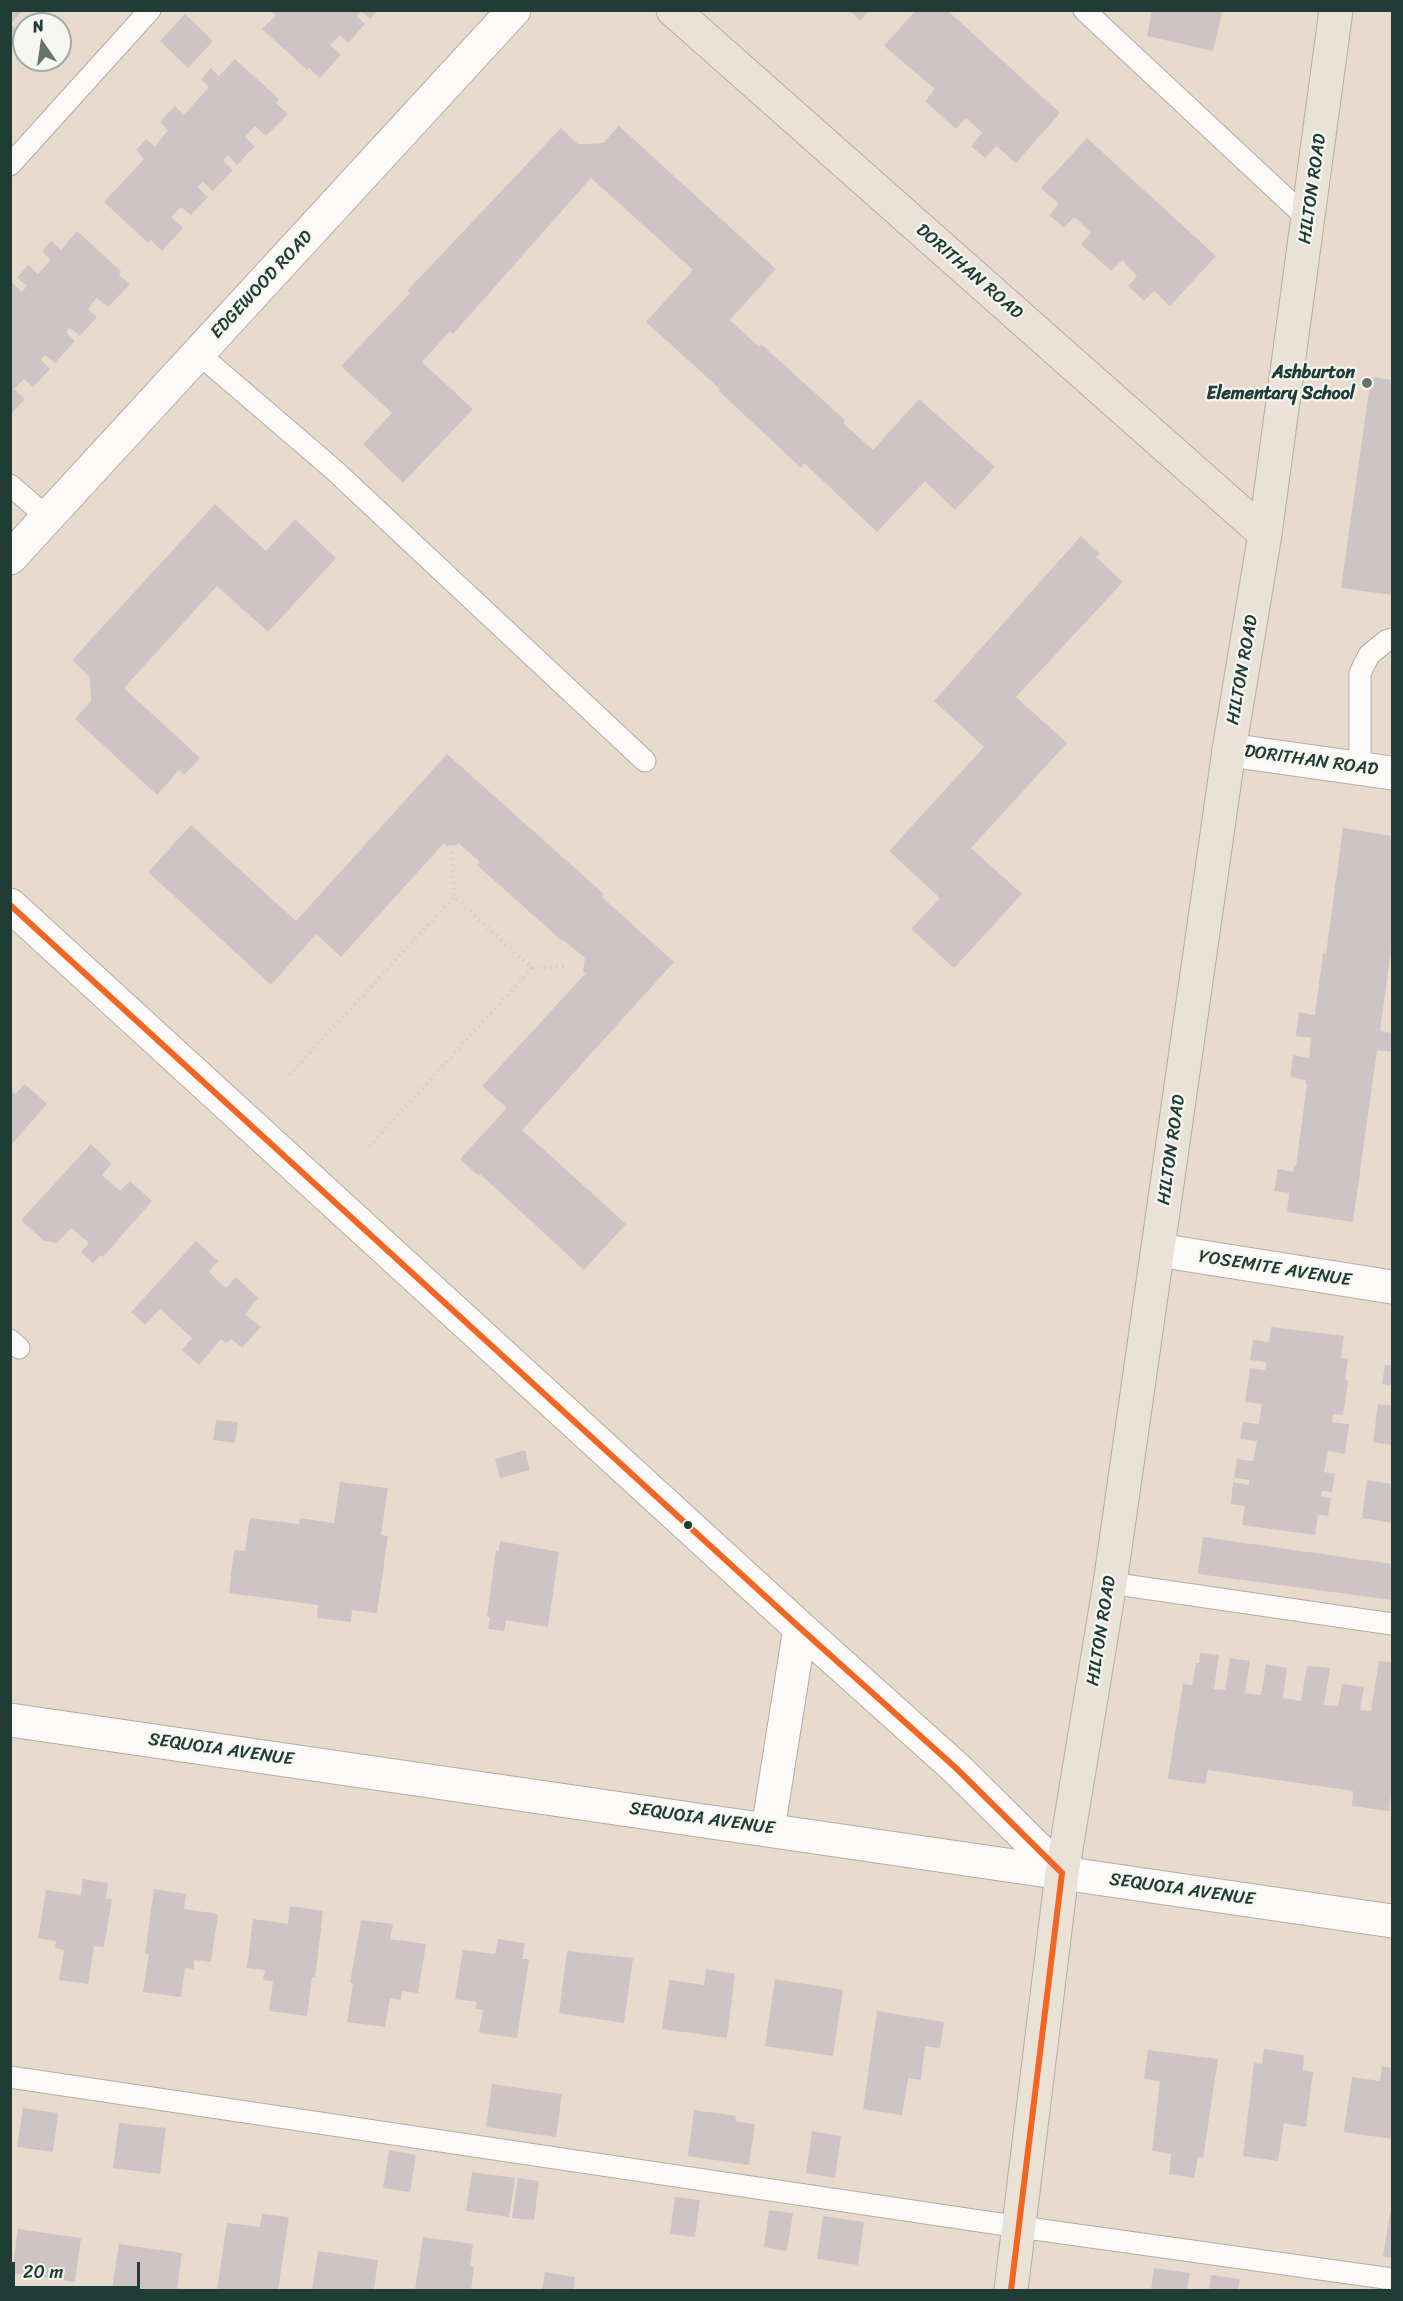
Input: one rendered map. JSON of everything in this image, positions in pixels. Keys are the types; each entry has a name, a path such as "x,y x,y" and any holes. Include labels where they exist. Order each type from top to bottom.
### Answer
{"main road":[{"name":"DORITHAN ROAD","path":"673,10 1265,534"},
{"name":"HILTON ROAD","path":"1011,2290 1062,1873 1110,1583 1229,750 1265,534 1336,10"}],"street":[{"name":"EDGEWOOD ROAD","path":"10,558 514,10"},
{"name":"DORITHAN ROAD","path":"1229,750 1392,773"},
{"path":"10,905 956,1768 1062,1873"},
{"name":"YOSEMITE AVENUE","path":"1158,1250 1392,1287"},
{"path":"768,1829 800,1628"},
{"name":"SEQUOIA AVENUE","path":"10,1720 1392,1921"}],"lane":[{"path":"10,165 150,10"},
{"path":"1084,10 1309,220"},
{"path":"199,354 333,469 645,761"},
{"path":"10,484 48,518"},
{"path":"1360,768 1360,673 1369,655 1392,639"},
{"path":"1110,1583 1392,1624"},
{"path":"10,2078 1020,2227 1392,2279"}],"path":[{"path":"452,852 454,897 532,969"},
{"path":"289,1075 454,897"},
{"path":"368,1148 532,969 567,966"}],"building":[{"path":"10,10 23,10 12,12 12,43 10,45"},
{"path":"271,10 378,10 370,19 361,11 357,16 365,24 348,43 340,35 330,45 341,55 320,78 309,68 307,70 262,29 276,15"},
{"path":"849,10 870,10 860,21"},
{"path":"916,10 947,10 1060,113 1016,163 996,146 985,158 971,146 982,133 966,118 956,129 925,101 935,89 884,46"},
{"path":"1152,10 1220,10 1222,13 1213,51 1147,36"},
{"path":"185,14 213,41 188,68 160,41"},
{"path":"235,59 279,99 276,103 288,114 266,136 255,126 253,128 245,137 255,146 237,165 228,155 223,161 233,170 213,191 203,182 198,187 208,197 191,215 181,207 171,217 183,228 162,251 151,240 148,243 104,202 144,159 136,150 146,139 155,147 168,130 160,122 175,106 184,115 209,87 201,79 211,68 219,76"},
{"path":"619,126 776,269 730,320 759,347 761,344 845,420 843,423 873,450 919,399 995,467 955,510 925,481 877,532 804,463 801,468 719,391 720,389 646,322 693,270 591,178 453,334 450,331 422,362 473,409 403,483 363,444 392,413 341,366 410,293 407,291 561,128 578,144 590,144 603,143"},
{"path":"1087,138 1216,256 1170,306 1154,291 1144,301 1128,286 1137,276 1122,260 1111,271 1081,244 1091,233 1077,219 1073,218 1064,228 1049,215 1059,204 1041,188"},
{"path":"77,231 121,271 119,275 130,284 108,307 97,298 95,300 88,309 97,317 80,336 70,328 66,332 75,341 55,363 45,355 41,360 50,369 33,387 24,379 14,389 25,399 10,415 10,286 13,283 22,292 27,286 17,278 28,265 38,274 51,260 42,252 51,241 61,250"},
{"path":"1371,377 1392,380 1392,595 1341,588"},
{"path":"215,504 266,551 295,519 336,558 268,632 217,586 124,688 200,758 184,775 179,770 157,795 75,719 91,701 90,677 72,660"},
{"path":"1081,536 1100,554 1096,557 1123,582 1016,697 1067,743 971,848 1022,894 954,968 911,929 940,898 889,851 984,747 934,701"},
{"path":"447,754 604,894 602,897 674,962 522,1130 626,1224 584,1270 480,1174 479,1176 460,1159 507,1108 482,1086 586,973 583,972 585,958 562,941 477,865 480,862 458,843 446,846 444,843 341,957 316,934 271,985 148,872 191,825 296,921"},
{"path":"1343,828 1392,836 1392,943 1380,1031 1392,1033 1392,1052 1377,1050 1353,1222 1287,1212 1289,1193 1274,1191 1278,1169 1293,1172 1296,1166 1307,1084 1306,1080 1290,1077 1293,1055 1309,1058 1311,1038 1296,1036 1299,1012 1315,1015 1323,953 1326,954"},
{"path":"25,1084 47,1104 10,1146 10,1090 15,1094"},
{"path":"91,1144 112,1164 102,1175 120,1191 130,1181 152,1201 103,1257 101,1255 93,1263 81,1252 89,1243 71,1228 57,1243 44,1241 21,1220"},
{"path":"196,1241 218,1261 209,1272 226,1288 236,1277 258,1298 245,1314 261,1327 242,1348 231,1339 226,1343 221,1339 199,1365 182,1350 192,1338 160,1309 145,1325 131,1312"},
{"path":"1271,1327 1344,1336 1341,1358 1348,1359 1345,1380 1348,1381 1343,1415 1333,1414 1332,1422 1349,1424 1345,1454 1328,1451 1324,1472 1335,1474 1332,1492 1322,1491 1321,1497 1331,1498 1328,1516 1318,1515 1315,1535 1242,1525 1245,1506 1231,1504 1233,1482 1249,1485 1249,1480 1234,1478 1237,1459 1253,1461 1257,1441 1240,1439 1243,1422 1259,1424 1262,1404 1245,1402 1250,1368 1265,1370 1266,1362 1250,1360 1253,1340 1269,1342"},
{"path":"1385,1365 1392,1366 1392,1386 1382,1384"},
{"path":"1378,1404 1392,1406 1392,1445 1373,1442"},
{"path":"216,1420 238,1422 235,1443 213,1440"},
{"path":"525,1450 530,1470 500,1478 495,1459"},
{"path":"1367,1480 1392,1484 1392,1523 1362,1518"},
{"path":"340,1482 388,1488 381,1535 388,1536 377,1613 352,1610 351,1622 317,1618 318,1605 229,1593 234,1550 245,1551 250,1518 299,1524 300,1518 334,1523"},
{"path":"1203,1537 1392,1564 1392,1600 1198,1574"},
{"path":"500,1541 559,1552 548,1627 506,1620 504,1631 488,1629 490,1617 487,1617 496,1550 499,1550"},
{"path":"1200,1653 1219,1655 1214,1689 1225,1690 1230,1658 1250,1661 1245,1693 1261,1695 1266,1664 1287,1668 1283,1698 1301,1701 1307,1666 1330,1668 1324,1705 1338,1706 1342,1684 1364,1687 1360,1710 1371,1711 1379,1661 1392,1662 1392,1786 1389,1811 1352,1806 1353,1791 1208,1770 1205,1784 1168,1779 1183,1684 1192,1685"},
{"path":"83,1879 108,1883 106,1898 112,1899 104,1947 94,1946 88,1984 59,1980 64,1950 55,1948 56,1941 38,1938 46,1890 81,1895"},
{"path":"154,1889 186,1894 184,1909 218,1914 211,1962 194,1960 194,1969 185,1968 181,1997 143,1992 149,1954 145,1954"},
{"path":"290,1906 323,1911 315,1978 312,1977 307,2016 269,2011 273,1981 263,1980 265,1970 247,1968 253,1919 288,1924"},
{"path":"361,1920 393,1924 390,1939 426,1944 418,1993 402,1991 401,2000 390,1998 385,2027 347,2022 353,1983 350,1983"},
{"path":"498,1939 525,1943 522,1959 529,1959 517,2038 479,2033 483,2010 475,2009 477,2002 455,1999 463,1950 495,1954"},
{"path":"567,1951 633,1958 624,2023 559,2013"},
{"path":"706,1969 735,1974 727,2038 662,2029 669,1980 704,1985"},
{"path":"775,1979 843,1990 833,2056 765,2046"},
{"path":"877,2011 944,2022 940,2048 925,2046 921,2080 908,2078 902,2115 863,2109"},
{"path":"1264,2049 1304,2055 1303,2070 1313,2072 1306,2127 1284,2123 1278,2161 1243,2156 1254,2063 1262,2064"},
{"path":"1148,2050 1218,2059 1203,2158 1198,2157 1194,2178 1169,2174 1171,2154 1152,2151 1160,2081 1144,2079"},
{"path":"1382,2066 1392,2068 1392,2139 1344,2132 1352,2077 1380,2081"},
{"path":"492,2084 562,2094 556,2137 486,2127"},
{"path":"23,2108 58,2113 53,2152 17,2147"},
{"path":"694,2110 736,2116 735,2121 755,2124 749,2165 688,2156"},
{"path":"119,2123 166,2128 160,2174 113,2168"},
{"path":"812,2131 841,2136 835,2178 806,2173"},
{"path":"389,2150 416,2155 410,2192 383,2188"},
{"path":"472,2172 515,2178 509,2217 466,2211"},
{"path":"518,2178 539,2181 534,2220 512,2218"},
{"path":"675,2197 700,2200 695,2237 670,2234"},
{"path":"769,2210 793,2213 787,2251 764,2247"},
{"path":"1390,2212 1392,2213 1392,2258 1383,2257"},
{"path":"262,2214 289,2217 278,2290 217,2290 227,2223 260,2227"},
{"path":"823,2216 864,2222 858,2265 817,2259"},
{"path":"18,2229 81,2238 75,2282 12,2273"},
{"path":"423,2237 473,2244 470,2266 474,2267 471,2290 415,2290"},
{"path":"119,2244 182,2253 177,2290 112,2288"},
{"path":"318,2251 378,2260 374,2290 312,2290"},
{"path":"1154,2268 1190,2273 1187,2290 1151,2290"},
{"path":"545,2272 575,2277 574,2290 542,2290"},
{"path":"1211,2275 1240,2279 1238,2290 1209,2290"}],"transit line":[{"path":"10,905 956,1768 1062,1873"},
{"path":"1011,2290 1062,1873"}],"place":[{"name":"Ashburton Elementary School","path":"1367,383"}]}
